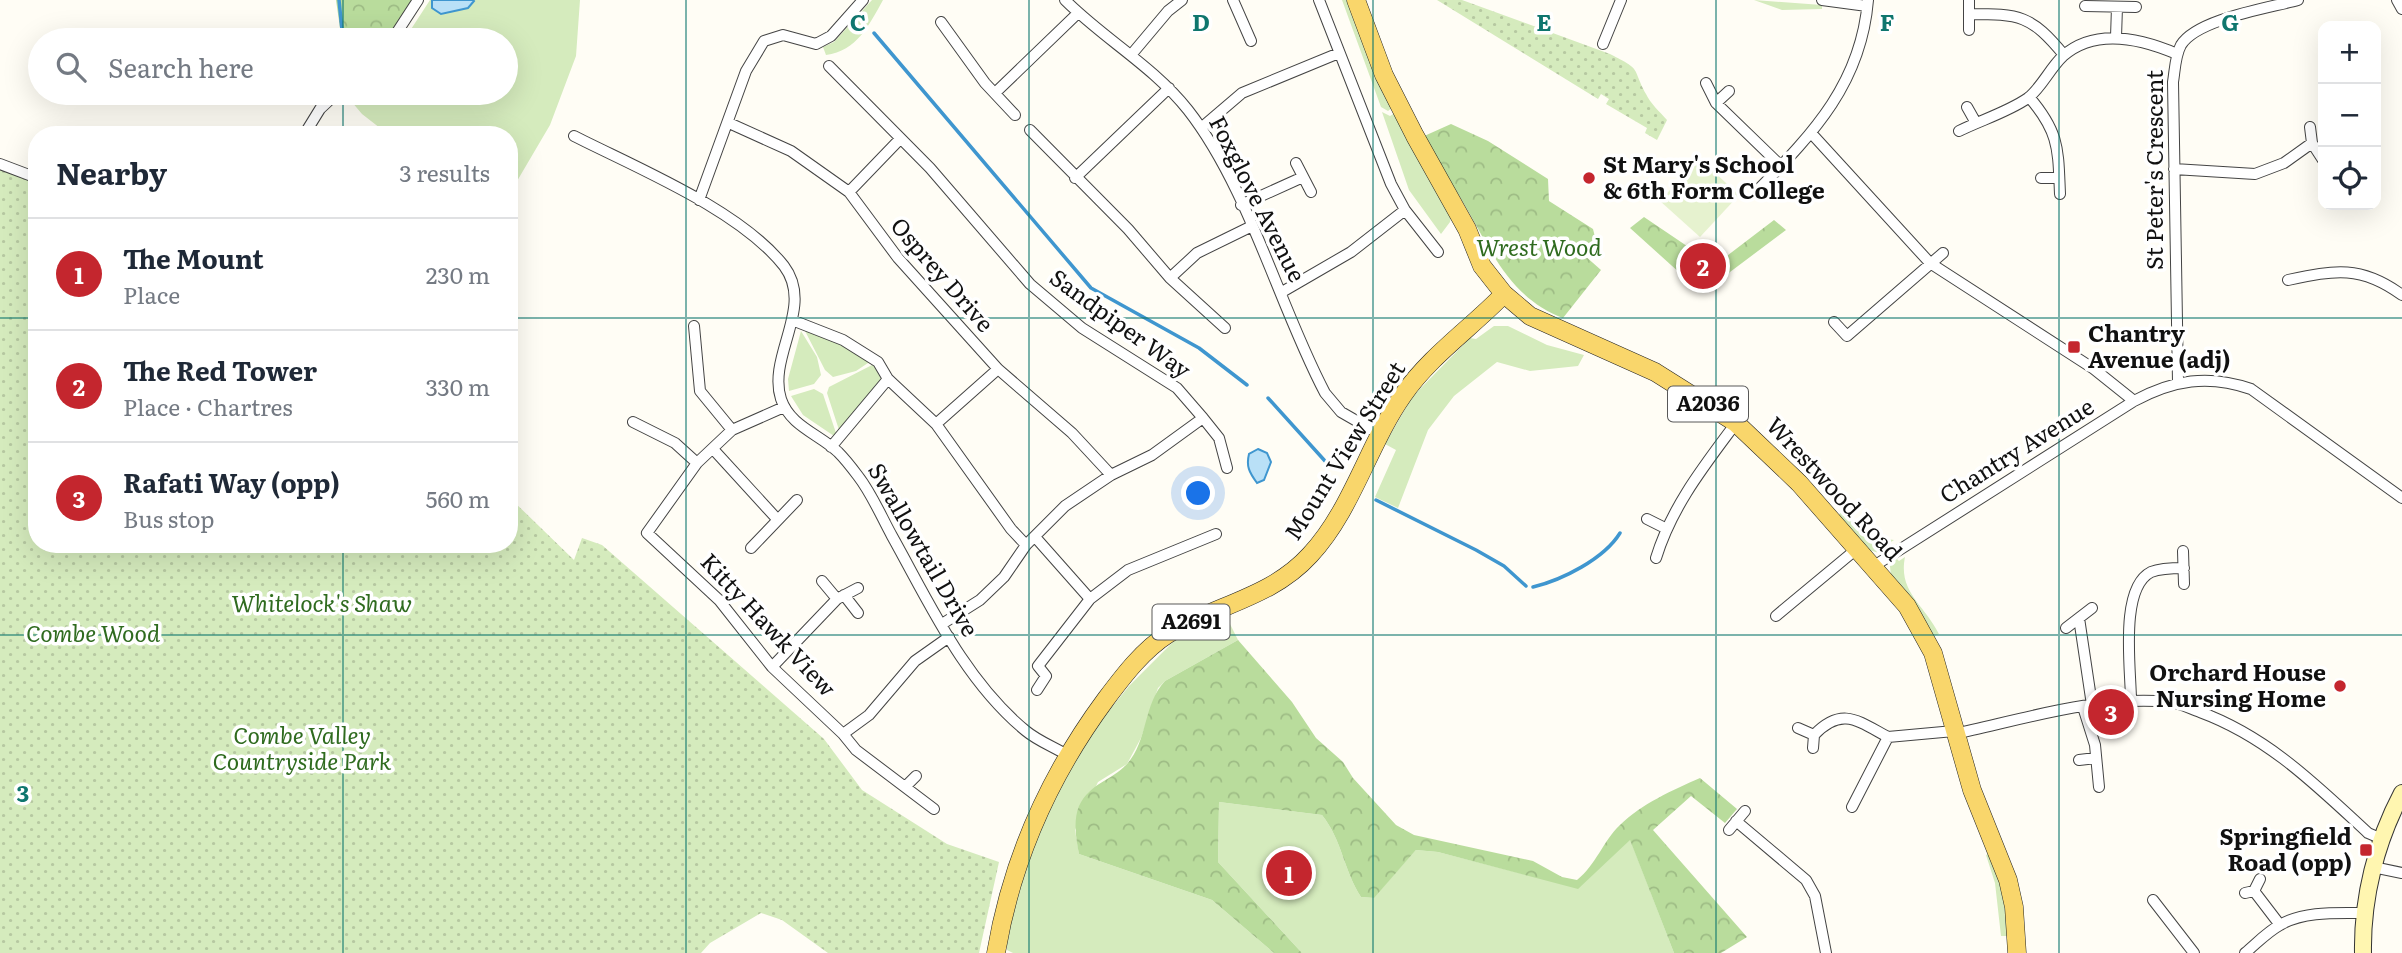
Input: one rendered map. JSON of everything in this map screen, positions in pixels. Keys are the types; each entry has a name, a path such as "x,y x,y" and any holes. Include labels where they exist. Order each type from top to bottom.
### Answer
{"main road":[{"name":"Wrestwood Road","path":"1356,0 1384,75 1467,229 1482,266 1504,294 1530,316 1655,372 1736,424 1767,449 1859,547 1907,606 1927,638 1954,732 2007,880 2014,907 2017,953"},
{"name":"Mount View Street","path":"996,953 1013,873 1030,828 1067,755 1122,678 1156,643 1196,620 1260,593 1310,556 1342,508 1402,396 1420,373 1504,294"},
{"path":"2363,953 2363,913 2373,867 2402,793"}],"street":[{"path":"400,28 418,0"},
{"path":"699,200 746,71 764,41 783,35 816,44 831,36 863,0"},
{"name":"Foxglove Avenue","path":"1065,0 1169,88 1200,128 1241,205 1325,393 1341,412 1381,435"},
{"path":"1130,55 1181,0"},
{"path":"1233,0 1251,41"},
{"path":"1319,0 1391,184 1405,210 1438,252"},
{"path":"1603,44 1621,0"},
{"path":"1756,192 1812,134 1853,69 1860,48 1868,3 1822,0"},
{"path":"1969,0 1969,30"},
{"name":"St Peter's Crescent","path":"2178,383 2173,82 2177,54 2183,42 2207,25 2298,0"},
{"path":"2397,0 2402,9"},
{"path":"2085,6 2136,7"},
{"path":"2116,37 2117,7"},
{"path":"995,93 1078,13"},
{"path":"1969,14 2028,20 2039,26 2064,55"},
{"path":"941,22 1015,115"},
{"path":"1959,131 2029,97 2064,55 2101,40 2116,37 2137,40 2177,54"},
{"path":"1200,128 1242,93 1339,53"},
{"name":"Sandpiper Way","path":"829,66 864,97 900,139 930,168 1030,284 1082,328 1177,388 1219,438 1227,468"},
{"path":"1706,83 1716,103 1782,166"},
{"path":"1075,178 1169,88"},
{"path":"1716,103 1729,91"},
{"path":"2029,97 2053,128 2059,151 2060,194"},
{"path":"310,126 324,105"},
{"path":"1967,107 1976,123"},
{"name":"Osprey Drive","path":"729,123 791,151 849,192 898,258 998,369 1072,433 1111,475"},
{"path":"2310,127 2312,143 2318,152"},
{"path":"1030,130 1128,229 1170,278 1225,328"},
{"path":"1812,134 1930,263 2094,369 2134,401"},
{"path":"574,136 699,200 759,242 784,266 794,289 792,320 778,383 784,407 732,430 697,463 675,443 633,422"},
{"path":"849,192 900,139"},
{"path":"2174,169 2255,174 2284,163 2312,143"},
{"path":"1296,163 1311,192"},
{"path":"0,164 28,175"},
{"path":"1241,205 1303,177"},
{"path":"2041,178 2059,178"},
{"path":"1282,292 1351,252 1405,210"},
{"path":"1170,278 1197,253 1250,227"},
{"path":"1834,322 1847,336 1943,253"},
{"path":"2288,280 2298,272 2361,272 2402,295"},
{"path":"792,320 867,353 878,362 888,379 936,424 1011,529 1026,545"},
{"path":"694,326 700,391 732,430"},
{"path":"936,424 998,369"},
{"path":"831,447 888,379"},
{"name":"Chantry Avenue","path":"1874,565 2134,401 2178,383 2217,380 2251,389 2402,498"},
{"name":"Swallowtail Drive","path":"784,407 796,423 831,447 859,477 948,637 987,691 1027,732 1067,755"},
{"path":"942,624 980,600 1004,577 1026,545 1036,538 1065,506 1111,475 1152,456 1203,418"},
{"path":"1656,558 1665,528 1697,475 1736,424"},
{"path":"713,449 777,519"},
{"name":"Kitty Hawk View","path":"697,463 647,533 719,600 772,667 843,734 856,750 934,809"},
{"path":"751,548 797,500"},
{"path":"1647,519 1665,528"},
{"path":"1037,690 1046,676 1038,666 1090,599 1128,570 1216,534"},
{"path":"1036,538 1090,599"},
{"path":"1776,616 1859,547"},
{"path":"2183,551 2184,584"},
{"path":"2131,701 2130,615 2133,596 2141,581 2151,572 2183,568"},
{"path":"822,581 858,613"},
{"path":"772,667 841,597 858,588"},
{"path":"2066,628 2092,608"},
{"path":"2080,618 2099,787"},
{"path":"843,734 869,715 915,661 948,637"},
{"path":"1813,748 1814,735 1831,720 1840,717 1854,719 1888,737 1954,732 2088,706 2131,701 2173,702 2221,720 2282,755 2368,833 2382,839"},
{"path":"1798,728 1814,735"},
{"path":"1852,807 1888,737"},
{"path":"2078,760 2096,758"},
{"path":"906,786 916,776"},
{"path":"1745,811 1733,825 1806,880 1815,896 1826,953"},
{"path":"2373,867 2402,873"},
{"path":"2260,879 2250,892 2280,925"},
{"path":"2153,900 2194,953"},
{"path":"2245,953 2280,925 2296,919 2334,913 2363,913"}],"green space":[{"path":"336,0 412,0 394,28 340,28"},
{"path":"430,0 580,0 576,56 550,125 518,179 518,126 377,126 354,105 518,105 518,28 412,28"},
{"path":"872,0 883,0 861,35 846,48 826,55 823,47 834,42"},
{"path":"1342,0 1349,0 1392,108 1388,111 1381,107"},
{"path":"1437,0 1462,0 1610,54 1627,63 1635,70 1650,101 1667,120 1657,140 1645,133 1647,128 1606,104 1609,99 1601,94 1598,99"},
{"path":"1754,0 1822,5 1822,9 1782,10"},
{"path":"1382,112 1390,116 1395,113 1451,216 1441,234 1409,190"},
{"name":"Wrest Wood","path":"1451,124 1488,141 1548,179 1549,201 1593,229 1596,241 1584,255 1601,270 1563,318 1527,297 1501,268 1422,137"},
{"path":"1699,158 1739,195 1700,237 1660,201"},
{"name":"Combe Valley Countryside Park","path":"0,159 28,169 28,553 518,553 518,506 574,560 582,538 602,545 824,739 862,790 947,844 999,862 979,953 828,953 782,920 761,913 710,943 701,953 0,953"},
{"path":"1644,217 1715,265 1774,220 1786,230 1702,293 1630,228"},
{"path":"1494,326 1508,326 1547,345 1584,355 1578,366 1530,371 1497,362 1454,396 1428,430 1398,508 1375,497 1396,450 1385,444 1412,397 1470,338 1476,339"},
{"path":"804,329 841,343 871,361 856,371 833,377 825,370"},
{"path":"801,331 817,357 821,375 814,384 789,391 788,379"},
{"path":"874,364 881,379 839,430 827,393 829,387"},
{"path":"814,389 823,394 836,433 834,436 803,415 791,396"},
{"path":"1843,511 1864,536 1894,540 1879,553 1869,550 1838,515"},
{"path":"1905,557 1905,580 1939,634 1932,637 1891,577 1890,566 1896,558 1899,561"},
{"path":"1227,618 1238,640 1165,681 1158,688 1141,738 1127,764 1098,782 1075,830 1079,854 1212,900 1274,953 1013,953 1007,950 1013,901 1037,831 1083,743 1129,686 1174,641"},
{"path":"1238,640 1292,702 1316,738 1343,762 1353,778 1396,825 1414,835 1533,861 1562,877 1577,880 1628,817 1658,798 1700,778 1737,809 1725,823 1691,796 1653,830 1747,937 1721,953 1674,953 1630,840 1578,889 1438,852 1416,850 1374,898 1361,897 1334,835 1322,815 1219,802 1218,862 1302,953 1274,953 1212,900 1079,854 1076,824 1079,806 1089,792 1121,770 1134,755 1158,690 1165,681"},
{"path":"1219,802 1322,815 1334,835 1361,897 1373,898 1416,850 1438,852 1578,888 1630,839 1674,953 1302,953 1218,862"},
{"path":"1991,853 2003,885 2011,936 2001,936 1995,883 1986,855"}],"water":[{"path":"432,0 474,1 468,8 441,14 432,8"},
{"path":"1258,449 1267,453 1271,462 1264,480 1257,483 1250,472 1248,462 1249,454"}],"waterway":[{"path":"339,0 342,28"},
{"path":"874,33 1091,288 1199,348 1247,385"},
{"path":"1268,398 1325,461"},
{"path":"1376,500 1504,566 1526,586"},
{"path":"1533,587 1557,579 1593,560 1620,533"}],"place":[{"name":"St Mary's School & 6th Form College","path":"1589,178"},
{"name":"The Red Tower","path":"1703,266"},
{"name":"Chantry Avenue (adj)","path":"2074,347"},
{"name":"Orchard House Nursing Home","path":"2340,686"},
{"name":"Rafati Way (opp)","path":"2111,712"},
{"name":"Springfield Road (opp)","path":"2366,850"},
{"name":"The Mount","path":"1289,873"}],"park label":[{"name":"Whitelock's Shaw","path":"322,604"},
{"name":"Combe Wood","path":"93,634"}]}
